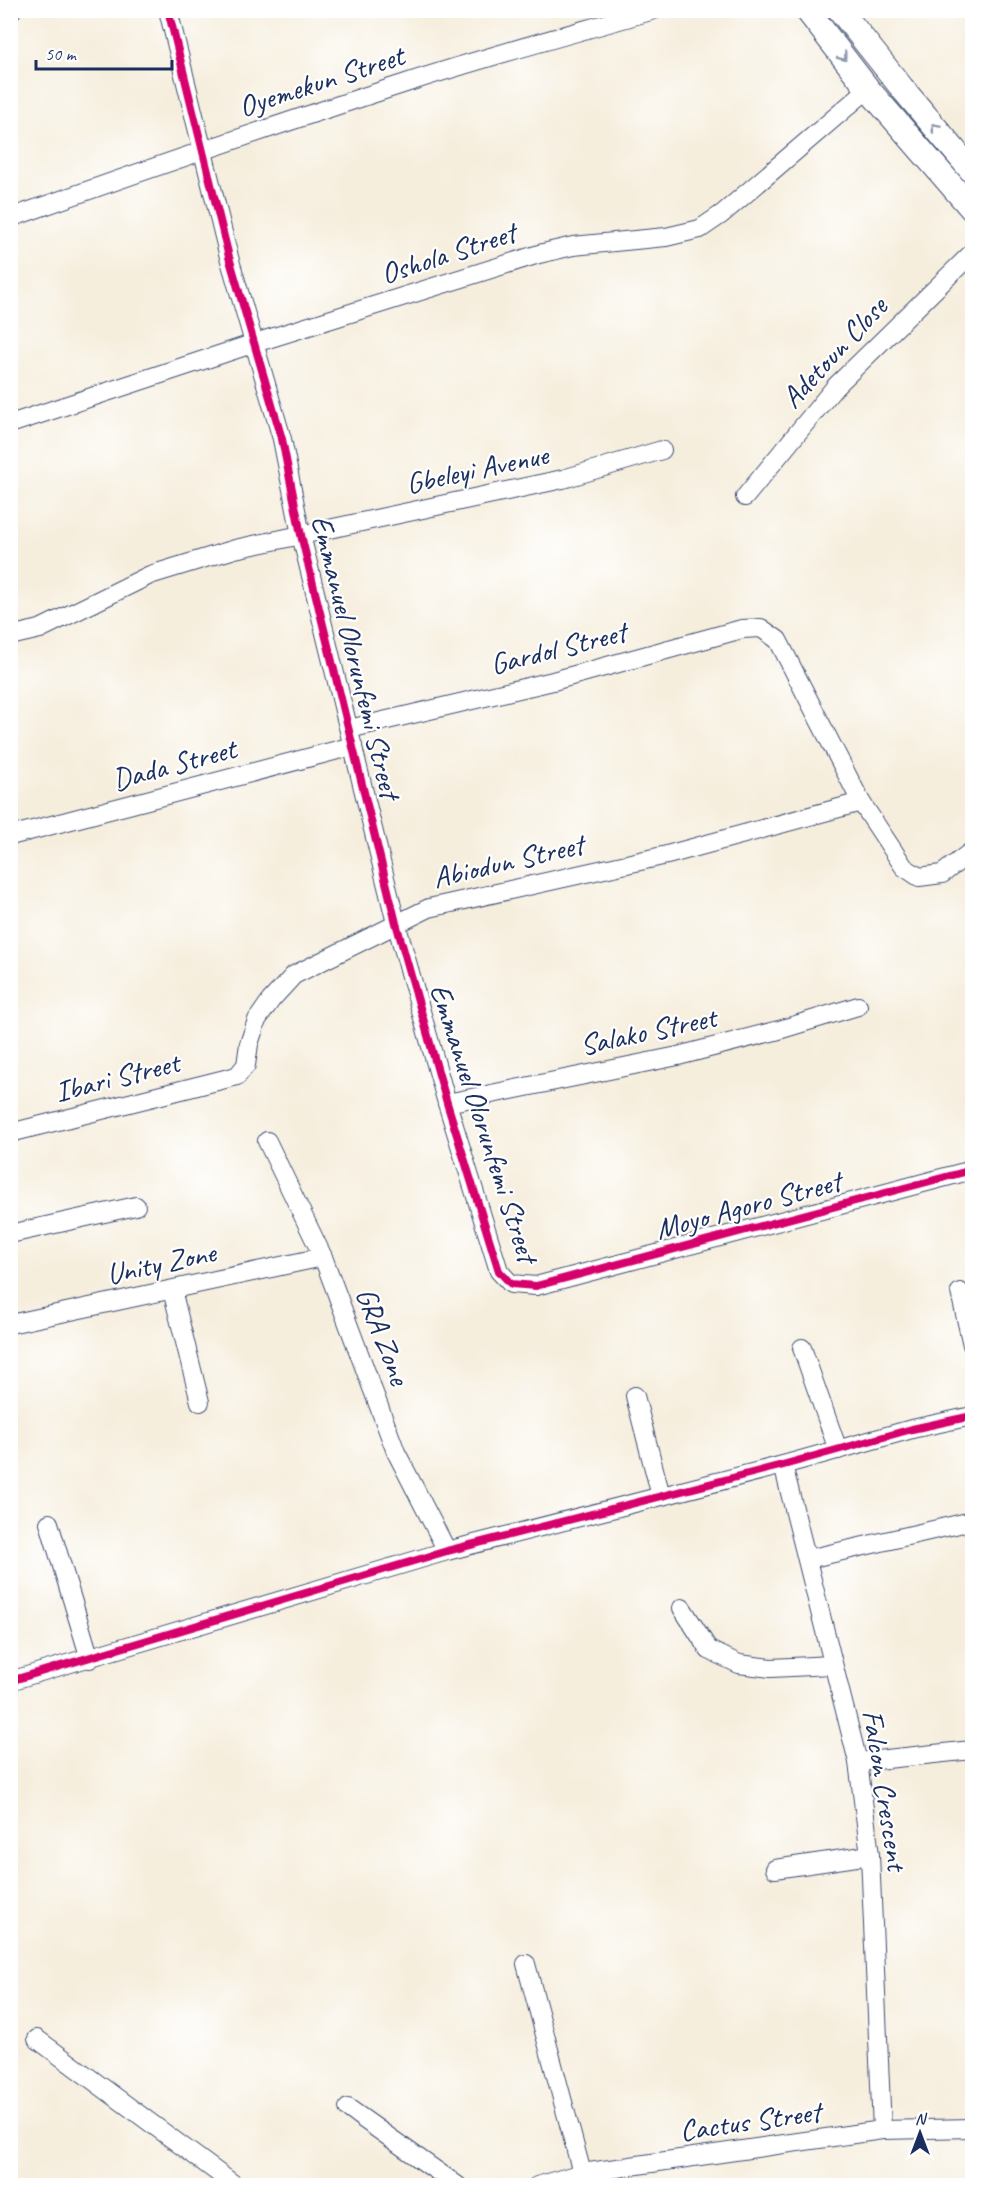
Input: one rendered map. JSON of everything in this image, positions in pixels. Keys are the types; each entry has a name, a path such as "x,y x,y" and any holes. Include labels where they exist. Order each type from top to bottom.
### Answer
{"main road":[{"path":"807,10 868,89 972,209"},
{"path":"840,10 972,171"}],"street":[{"name":"Emmanuel Olorunfemi Street","path":"168,10 229,257 282,439 301,535 396,923 447,1102 500,1271 511,1284 536,1286"},
{"name":"Oyemekun Street","path":"10,218 202,150 405,83 654,10"},
{"name":"Oshola Street","path":"10,424 255,343 539,254 573,246 666,237 700,229 722,214 868,89"},
{"name":"Adetoun Close","path":"745,497 836,387 972,253"},
{"name":"Gbeleyi Avenue","path":"10,636 40,629 150,575 235,549 563,479 662,450"},
{"name":"Gardol Street","path":"351,737 742,629 761,628 778,640 861,802"},
{"name":"Dada Street","path":"10,836 351,737"},
{"path":"861,802 904,867 919,877 942,874 972,851"},
{"name":"Abiodun Street","path":"237,1077 246,1065 249,1044 257,1020 271,1000 294,975 429,908 667,855 861,802"},
{"name":"Salako Street","path":"447,1102 678,1056 858,1006"},
{"name":"Ibari Street","path":"10,1133 237,1077"},
{"name":"GRA Zone","path":"267,1141 323,1257 396,1452 447,1551"},
{"name":"Moyo Agoro Street","path":"536,1286 972,1170"},
{"path":"10,1234 136,1206"},
{"name":"Unity Zone","path":"11,1320 172,1290 323,1257"},
{"path":"172,1290 200,1402"},
{"path":"960,1292 972,1344"},
{"path":"802,1348 838,1450"},
{"path":"635,1396 661,1496"},
{"path":"10,1681 447,1551 783,1465 912,1429 972,1416"},
{"name":"Falcon Crescent","path":"783,1465 858,1762 870,1855 882,2130"},
{"path":"808,1559 972,1521"},
{"path":"50,1523 90,1659"},
{"path":"682,1608 708,1650 738,1664 771,1668 832,1665"},
{"path":"858,1762 972,1750"},
{"path":"775,1869 870,1855"},
{"path":"526,1964 582,2174"},
{"path":"37,2039 236,2186"},
{"path":"348,2108 459,2186"},
{"name":"Cactus Street","path":"537,2186 582,2174 882,2130 972,2128"}],"cycle path":[{"path":"168,10 229,257 282,439 301,535 396,923 447,1103 499,1271 511,1284 536,1286 972,1170"},
{"path":"10,1681 447,1551 783,1465 912,1429 972,1416"}]}
